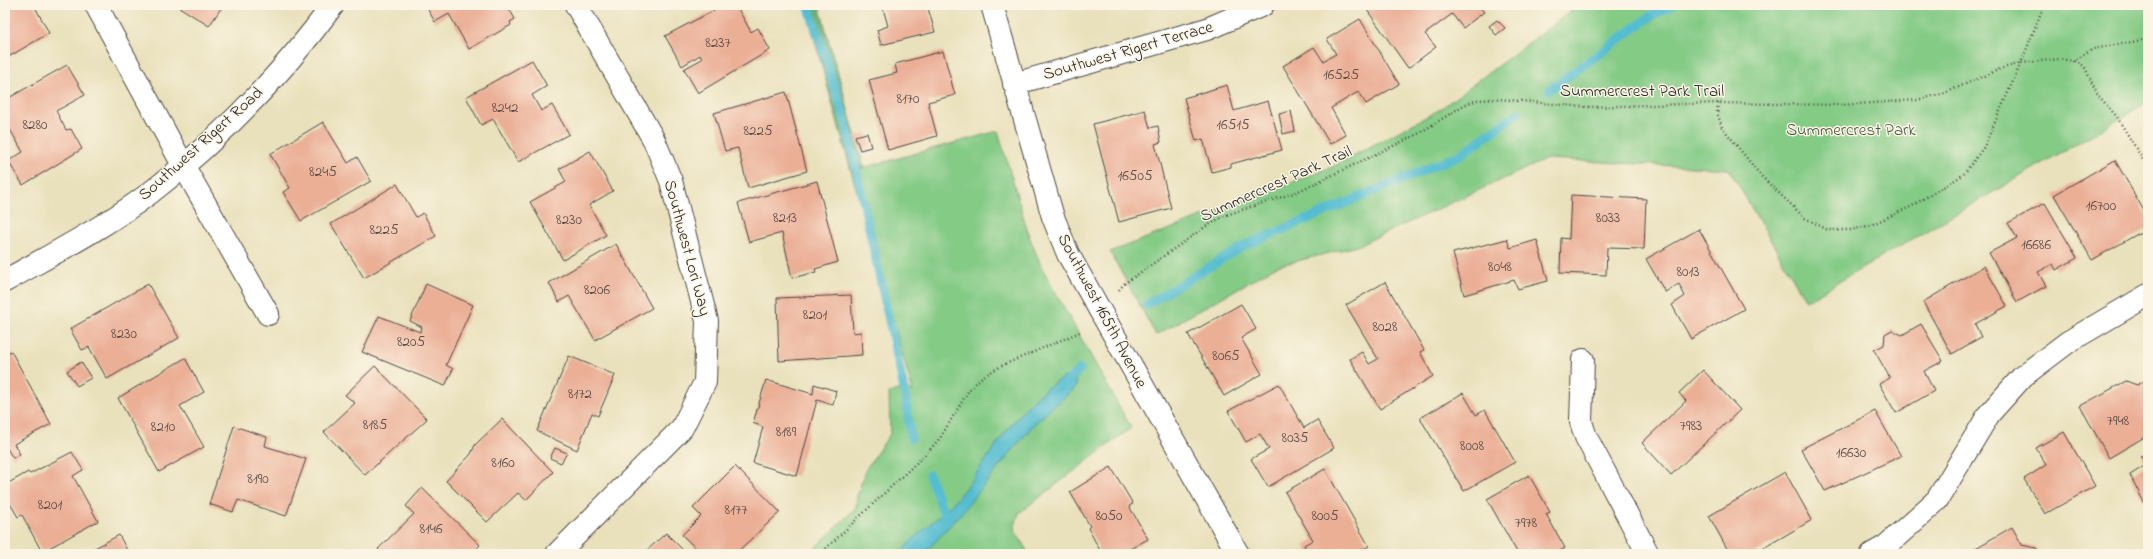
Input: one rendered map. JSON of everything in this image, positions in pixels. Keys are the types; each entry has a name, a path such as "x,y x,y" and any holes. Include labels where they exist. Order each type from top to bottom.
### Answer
{"street":[{"path":"96,5 183,164 268,314"},
{"name":"Southwest Rigert Road","path":"5,281 92,231 150,193 264,90 306,42 333,5"},
{"name":"Southwest Lori Way","path":"557,554 682,428 705,382 707,336 707,321 671,181 654,140 576,5"},
{"name":"Southwest 165th Avenue","path":"992,5 1053,217 1068,254 1238,554"},
{"name":"Southwest Rigert Terrace","path":"1014,84 1207,29 1263,5"},
{"path":"1872,554 1886,546 1937,500 1989,414 2022,376 2068,342 2148,295"},
{"path":"1583,360 1581,422 1586,438 1648,554"}],"path":[{"path":"1718,103 1716,112 1722,127 1761,176 1805,218 1828,230 1851,230 1871,225 1912,206 1963,175 1984,147 2021,63 2044,5"},
{"path":"2074,61 2093,49 2148,39"},
{"name":"Summercrest Park Trail","path":"1124,284 1205,226 1226,216 1294,193 1418,134 1464,105 1477,100 1499,98 1586,107 1718,103 1841,105 1917,100 1945,93 2000,69 2021,63 2060,59 2074,61"},
{"path":"2074,61 2084,66 2098,95 2117,117 2148,168"},
{"path":"820,554 927,453 940,438 969,390 982,377 1001,366 1083,330"}],"green space":[{"path":"805,5 819,5 864,167 851,171"},
{"name":"Summercrest Park","path":"1579,5 2148,5 2148,102 1806,301 1729,169 1547,159 1357,246 1277,266 1156,335 1110,252 1332,167 1439,110"},
{"path":"998,131 1029,236 1042,268 1131,428 1019,513 1014,529 1029,554 809,554 856,507 857,496 866,469 890,434 889,393 903,388 913,392 851,171"}],"water":[{"path":"1075,373 1076,387 1034,424 963,511 924,554 900,554 912,540 952,504 966,488 1007,430 1038,395 1056,382"}],"building":[{"path":"5,5 34,5 49,33 5,59"},
{"path":"176,5 218,5 222,7 209,26"},
{"path":"432,5 507,5 515,19 510,22 511,25 469,49 449,14 435,22 427,8"},
{"path":"724,5 736,5 751,32 758,28 770,50 698,93 684,69 702,59 700,55 682,66 665,36"},
{"path":"882,5 927,5 935,32 881,45 877,30 888,26"},
{"path":"1059,5 1069,5 1059,8"},
{"path":"1374,5 1478,5 1484,12 1463,28 1452,14 1425,34 1436,47 1408,68 1367,10"},
{"path":"1360,19 1399,84 1366,104 1358,92 1331,108 1346,135 1330,144 1283,66 1314,47 1323,61 1336,54 1327,39"},
{"path":"1497,20 1505,28 1496,35 1489,26"},
{"path":"943,51 955,95 928,102 937,136 888,150 869,80 897,73 895,64"},
{"path":"532,60 547,86 532,95 541,111 552,105 569,134 518,162 493,119 481,125 466,97"},
{"path":"67,65 85,95 56,111 66,130 71,129 82,149 23,185 8,161 23,152 5,121 5,100"},
{"path":"1227,85 1234,111 1268,101 1282,150 1231,164 1231,167 1212,172 1203,139 1196,141 1184,98"},
{"path":"786,92 807,171 748,188 738,148 725,151 714,113"},
{"path":"1145,110 1150,128 1158,126 1161,142 1155,144 1171,208 1119,222 1093,124"},
{"path":"1291,111 1295,131 1283,134 1279,114"},
{"path":"323,122 348,163 357,157 371,181 301,221 283,192 290,188 270,154"},
{"path":"867,133 871,147 860,150 855,136"},
{"path":"590,151 613,191 589,205 606,235 563,260 530,202 566,182 559,169"},
{"path":"2115,160 2148,218 2148,228 2092,260 2054,195"},
{"path":"817,181 838,262 815,269 816,272 792,278 782,233 749,242 738,203"},
{"path":"397,184 416,217 423,213 436,236 364,278 331,224"},
{"path":"1571,195 1646,199 1644,249 1607,248 1606,275 1560,273 1561,238 1569,239"},
{"path":"2045,203 2077,258 2056,270 2053,264 2038,272 2046,286 2017,302 1989,253 2017,238 2008,223"},
{"path":"1699,229 1744,309 1691,339 1672,305 1685,296 1679,284 1665,292 1646,259"},
{"path":"1507,239 1510,248 1537,240 1548,281 1518,289 1514,280 1464,295 1453,253"},
{"path":"616,244 652,308 595,340 569,296 559,302 549,283"},
{"path":"1984,266 2007,306 1975,324 1981,337 1952,354 1923,302"},
{"path":"1385,282 1424,350 1420,352 1433,376 1380,409 1350,359 1362,352 1369,364 1378,359 1346,305"},
{"path":"148,284 179,338 107,379 89,347 82,350 70,329"},
{"path":"426,284 473,305 446,365 453,369 445,386 362,352 379,316 420,332 422,327 410,321"},
{"path":"851,295 853,333 861,332 862,355 779,361 777,298"},
{"path":"1241,304 1256,329 1241,338 1262,374 1224,396 1188,334"},
{"path":"1921,324 1943,361 1924,371 1934,391 1896,413 1879,384 1890,378 1874,350 1884,345 1885,334 1892,330 1902,335"},
{"path":"11,351 51,424 14,444 20,454 13,458 5,447 5,355"},
{"path":"569,356 615,375 598,416 592,413 577,450 537,431"},
{"path":"185,358 204,392 180,406 204,447 159,472 118,398"},
{"path":"81,362 91,378 77,386 67,371"},
{"path":"375,366 427,419 365,475 324,432 355,403 345,395"},
{"path":"1703,370 1740,410 1671,475 1642,443 1686,401 1679,393"},
{"path":"2148,379 2148,435 2109,458 2080,406 2126,381 2137,385"},
{"path":"766,380 813,394 814,384 836,391 833,405 817,400 797,476 753,463 763,427 753,423"},
{"path":"1279,384 1304,428 1317,420 1334,448 1268,487 1251,459 1269,449 1260,434 1246,442 1228,411"},
{"path":"1463,393 1476,415 1485,410 1515,462 1464,491 1420,418"},
{"path":"1875,411 1901,456 1825,491 1801,449"},
{"path":"502,419 553,472 526,500 518,493 487,522 446,481 471,454 475,445"},
{"path":"234,426 267,437 265,446 306,459 286,516 238,500 233,512 209,504"},
{"path":"2064,432 2095,486 2045,514 2024,479 2046,465 2036,448"},
{"path":"555,448 567,453 561,463 550,458"},
{"path":"72,452 83,470 73,476 98,521 42,552 22,515 18,517 5,495 5,485 28,472 30,474"},
{"path":"2148,452 2148,510 2130,475 2146,465 2141,456"},
{"path":"735,466 780,512 735,554 702,554 682,535 701,516 693,508"},
{"path":"1111,467 1133,504 1129,506 1148,539 1121,554 1102,554 1088,528 1090,526 1070,492"},
{"path":"1325,469 1369,546 1355,554 1309,554 1304,545 1313,540 1285,492"},
{"path":"1785,472 1812,520 1753,554 1730,554 1709,516"},
{"path":"1529,475 1550,512 1546,514 1565,548 1555,554 1518,554 1487,499"},
{"path":"422,488 480,545 471,554 383,554 378,549 414,514 406,506"},
{"path":"2012,527 2022,545 2036,548 2040,554 1971,554 1969,552"},
{"path":"666,533 687,554 643,554"},
{"path":"119,535 129,554 84,554"}],"waterway":[{"path":"808,5 846,122 905,394 911,438"},
{"path":"1549,90 1651,16 1673,5"},
{"path":"1146,305 1246,245 1460,155 1518,113"},
{"path":"1066,383 1080,369"},
{"path":"929,475 946,518"}]}
